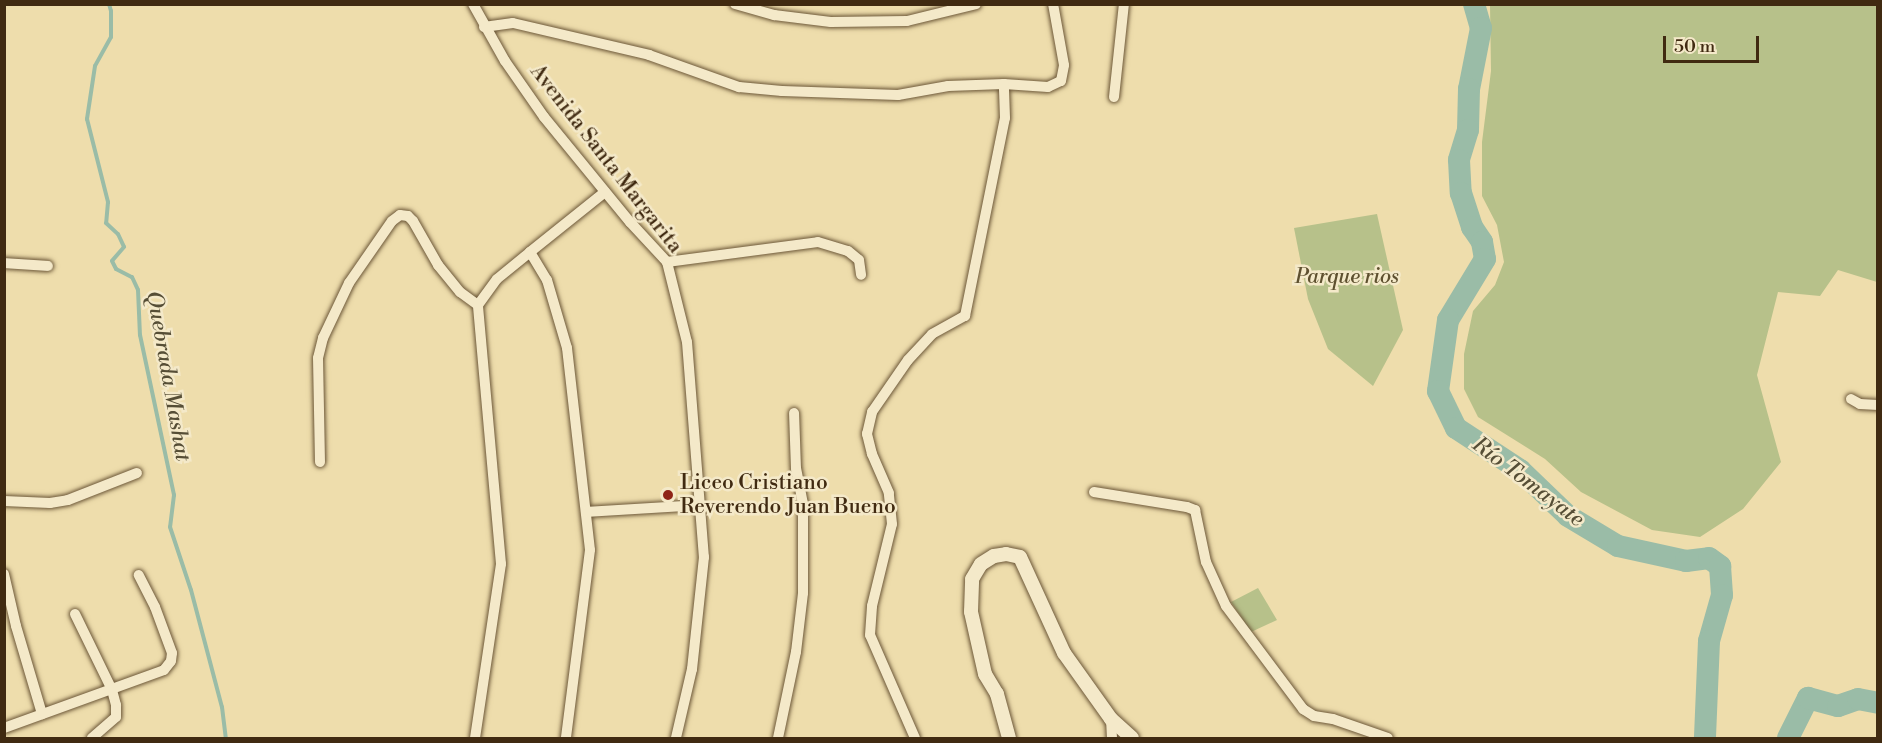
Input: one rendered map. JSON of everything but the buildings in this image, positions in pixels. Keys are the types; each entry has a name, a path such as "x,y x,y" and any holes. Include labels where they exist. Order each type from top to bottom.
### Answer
{"street":[{"name":"Avenida Santa Margarita","path":"473,4 484,27 544,117 667,262 687,342 704,557 692,669 676,738"},
{"path":"735,4 774,15 831,22 907,21 976,4"},
{"path":"484,27 513,23 649,55 739,87 898,95 948,86 1004,84 1048,87 1061,81 1064,64 1053,4"},
{"path":"1114,97 1124,4"},
{"path":"915,738 870,635 872,606 892,524 889,493 872,454 867,434 872,412 908,360 932,334 965,316 1005,118 1004,84"},
{"path":"475,738 501,564 478,305 497,279 606,192"},
{"path":"320,462 318,358 322,338 349,283 392,221 400,215 408,216 438,265 460,292 478,305"},
{"path":"667,262 818,242 853,255 859,260 861,275"},
{"path":"530,252 547,280 567,348 590,550 567,738"},
{"path":"4,263 48,266"},
{"path":"1851,399 1860,404 1878,405"},
{"path":"778,738 796,652 803,593 803,504 796,469 794,413"},
{"path":"4,501 50,503 68,500 137,473"},
{"path":"1094,492 1195,510 1206,562 1226,606 1303,709 1314,716 1334,718 1388,738"},
{"path":"586,512 700,504"},
{"path":"1009,738 997,694 985,674 971,612 972,579 981,564 994,556 1020,557 1064,653 1111,719 1132,738"},
{"path":"4,574 16,626 42,714"},
{"path":"4,728 164,670 171,661 168,636 139,575"},
{"path":"75,614 112,690 116,717 92,738"},
{"path":"1111,719 1112,738"}],"green space":[{"path":"1490,5 1877,5 1877,282 1838,270 1820,296 1778,292 1757,375 1781,462 1743,509 1700,537 1652,530 1581,492 1545,459 1478,417 1464,389 1464,354 1473,311 1495,285 1504,262 1497,225 1482,196 1482,142 1491,71"},
{"name":"Parque rios","path":"1377,214 1403,330 1373,386 1328,349 1308,299 1294,228"},
{"path":"1258,588 1277,620 1251,632 1231,602"}],"waterway":[{"name":"Quebrada Mashat","path":"109,4 111,37 95,66 87,119 108,202 106,223 118,234 124,247 112,261 116,269 132,277 138,290 140,335 174,495 170,527 191,590 222,707 226,738"},
{"name":"Río Tomayate","path":"1474,4 1481,28 1469,89 1468,130 1459,160 1461,193 1472,227 1482,242 1485,259 1448,320 1438,391 1456,428 1520,470 1568,516 1618,546 1686,561 1709,558 1720,566 1722,595 1709,641 1705,738"},
{"name":"Río Tomayate","path":"1788,738 1808,698 1838,706 1858,699 1878,703"}],"place":[{"name":"Liceo Cristiano Reverendo Juan Bueno","path":"668,495"}]}
